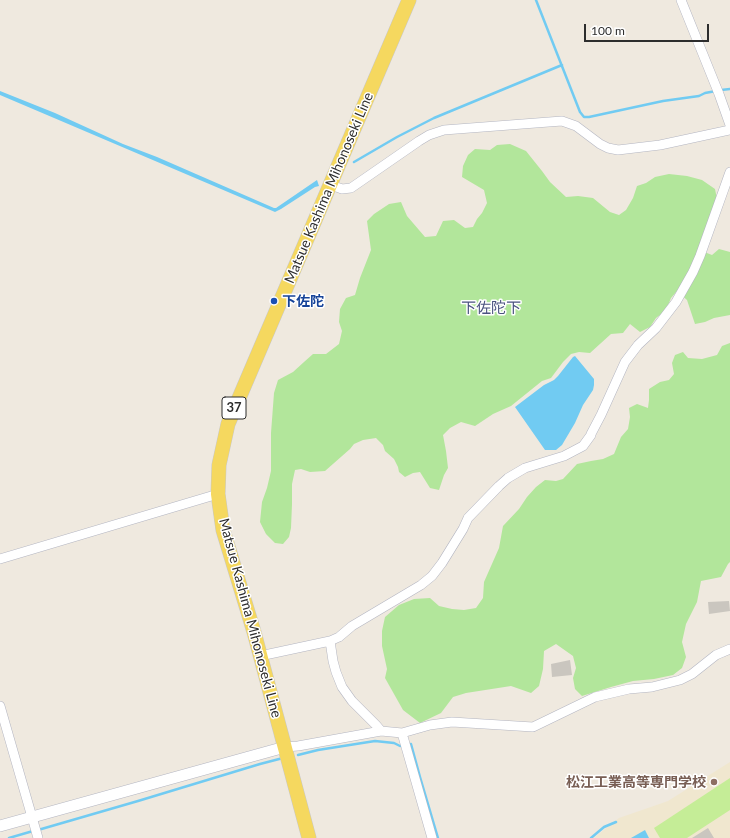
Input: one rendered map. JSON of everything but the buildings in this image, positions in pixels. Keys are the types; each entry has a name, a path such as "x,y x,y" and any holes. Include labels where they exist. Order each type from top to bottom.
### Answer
{"main road":[{"name":"Matsue Kashima Mihonoseki Line","path":"309,838 254,632 223,530 218,494 219,465 228,424 409,0"}],"street":[{"path":"681,0 730,125"},
{"path":"330,185 342,189 351,188 419,141 429,135 444,130 562,120 576,126 604,146 618,150 660,145 730,130"},
{"path":"260,656 330,641 340,637 352,626 421,585 432,576 442,563 460,535 468,518 498,486 525,468 564,456 584,446 601,415 625,362 638,345 656,328 676,302 693,272 730,172"},
{"path":"0,559 218,494"},
{"path":"330,641 336,672 342,687 352,701 381,731"},
{"path":"0,826 285,747 381,731 402,733 430,725 452,722 533,727 595,697 629,689 652,687 680,680 692,674 716,655 730,649"},
{"path":"0,706 38,838"},
{"path":"402,733 432,838"}],"shaded area":[{"name":"松江工業高等専門学校","path":"730,762 730,838 594,838 619,818 668,801"}],"green space":[{"path":"510,144 526,151 550,182 566,197 578,196 593,198 610,212 619,215 626,210 633,198 637,186 646,183 655,177 669,174 687,176 702,180 715,189 717,199 702,237 699,250 712,255 719,249 730,252 730,315 695,324 687,300 677,291 671,298 666,310 656,318 650,327 640,332 630,324 623,333 611,334 590,353 579,352 571,354 551,378 542,381 511,406 493,414 475,426 461,422 450,428 443,435 448,468 439,490 430,488 420,472 413,473 405,477 399,472 394,459 385,451 383,445 376,438 363,440 354,444 325,471 310,472 301,469 295,470 292,484 291,528 289,537 283,544 275,543 266,534 260,522 262,502 271,471 271,433 274,393 278,380 293,372 313,354 326,354 339,344 342,331 339,322 340,309 346,298 355,295 371,250 367,221 374,214 389,204 401,202 407,216 425,237 436,236 443,221 454,220 465,228 473,227 487,203 484,190 462,177 463,166 468,155 475,149 490,150 497,145"},
{"path":"730,343 730,562 721,577 701,581 697,602 686,624 682,642 686,657 682,668 673,675 633,681 582,696 575,689 573,678 576,668 573,656 556,644 544,651 543,669 539,686 531,693 511,686 466,693 453,697 441,713 420,723 403,710 385,678 387,669 382,646 382,631 385,617 399,605 414,599 430,598 439,606 452,609 464,610 476,608 483,598 484,582 499,548 503,526 519,509 536,487 545,480 556,481 563,479 577,464 603,459 614,454 621,437 628,429 630,417 629,408 637,404 648,408 649,389 660,382 669,380 674,374 672,363 675,355 683,352 688,358 702,359 717,355 722,346"},
{"path":"730,778 730,810 687,838 660,838 654,828"}],"water":[{"path":"0,91 55,113 123,144 157,157 274,208 317,180 319,186 275,212 0,95"},
{"path":"575,356 594,379 593,390 583,405 575,423 562,445 556,450 545,450 515,407 544,385 554,380"},
{"path":"645,830 649,838 631,838"}],"waterway":[{"path":"536,0 580,112 584,117 663,101 699,96 716,91"},
{"path":"354,162 434,118 562,65"},
{"path":"721,90 730,89"},
{"path":"298,755 318,750 375,741 394,743 400,746 411,744 438,838"},
{"path":"38,830 283,758"},
{"path":"591,838 604,827 616,822"},
{"path":"9,838 33,831"}],"place":[{"name":"下佐陀","path":"274,301"},
{"name":"松江工業高等専門学校","path":"714,782"}],"district":[{"name":"下佐陀下","path":"491,308"}]}
